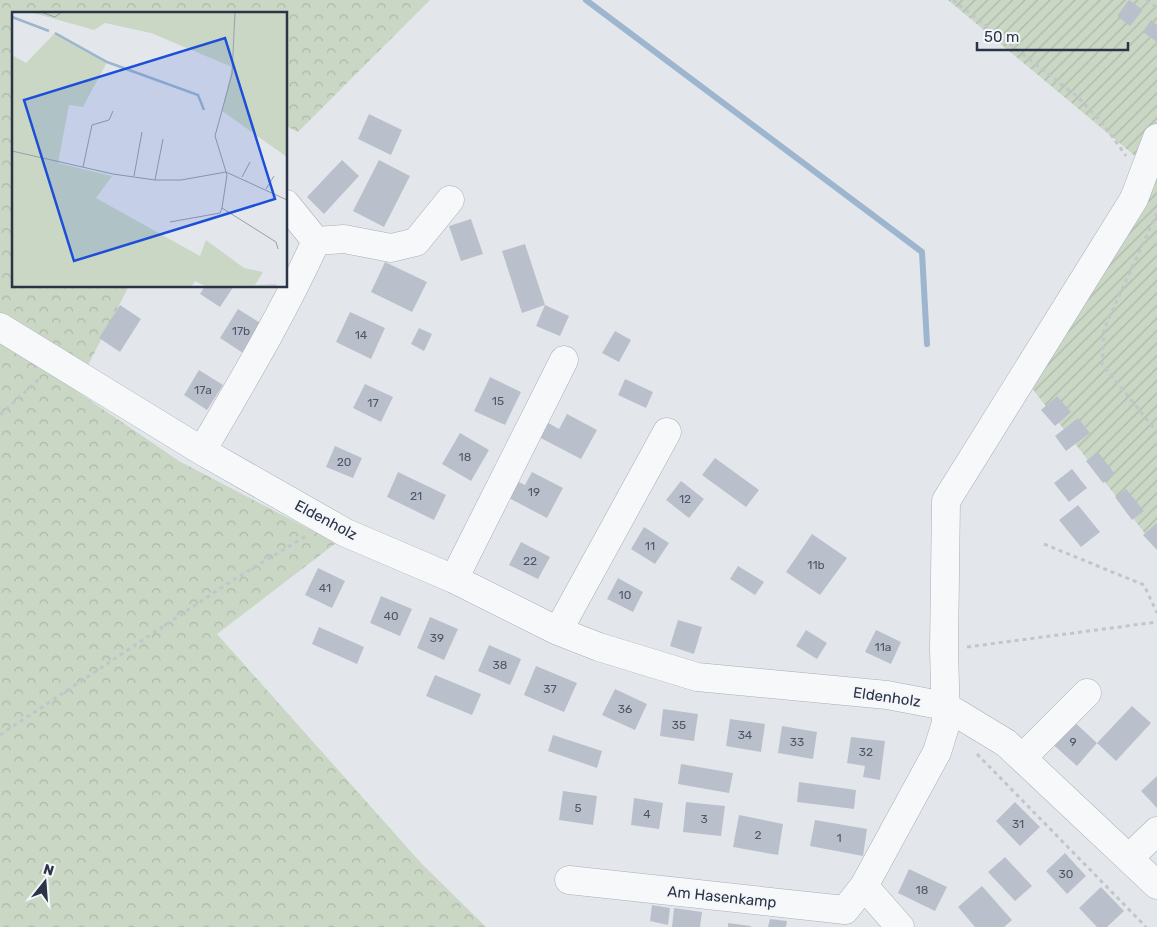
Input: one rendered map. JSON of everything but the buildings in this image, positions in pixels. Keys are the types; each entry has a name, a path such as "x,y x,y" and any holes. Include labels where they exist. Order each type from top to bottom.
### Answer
{"street":[{"name":"Am Hasenkamp","path":"569,880 845,910 864,886 937,752 946,723 944,706 944,649 946,501 1134,199 1157,138"},
{"path":"316,241 344,239 391,248 416,242 450,200"},
{"path":"288,206 316,241"},
{"path":"202,451 268,337 300,277 316,241"},
{"name":"Eldenholz","path":"0,328 202,451 346,533 454,579 558,630 599,647 696,677 887,695 944,706 1006,743 1157,885"},
{"path":"454,579 564,360"},
{"path":"558,630 667,432"},
{"path":"1022,758 1087,693"},
{"path":"1129,858 1157,831"},
{"path":"864,886 900,927"}],"path":[{"path":"953,0 1079,98 1104,125 1143,176"},
{"path":"1146,0 1157,8"},
{"path":"1157,212 1104,329 1102,364 1157,432"},
{"path":"0,415 58,362"},
{"path":"0,735 230,582 328,523"},
{"path":"1044,544 1144,585 1157,613"},
{"path":"944,649 1001,644 1157,622"},
{"path":"974,751 1146,927"}],"green space":[{"path":"0,0 430,0 298,132 288,127 288,12 12,12 12,288 128,288 75,390 179,461 336,543 217,634 421,863 486,927 0,927"},
{"path":"948,0 1157,0 1157,549 1024,378 1147,166"}],"waterway":[{"path":"586,0 922,252 927,344"}]}
